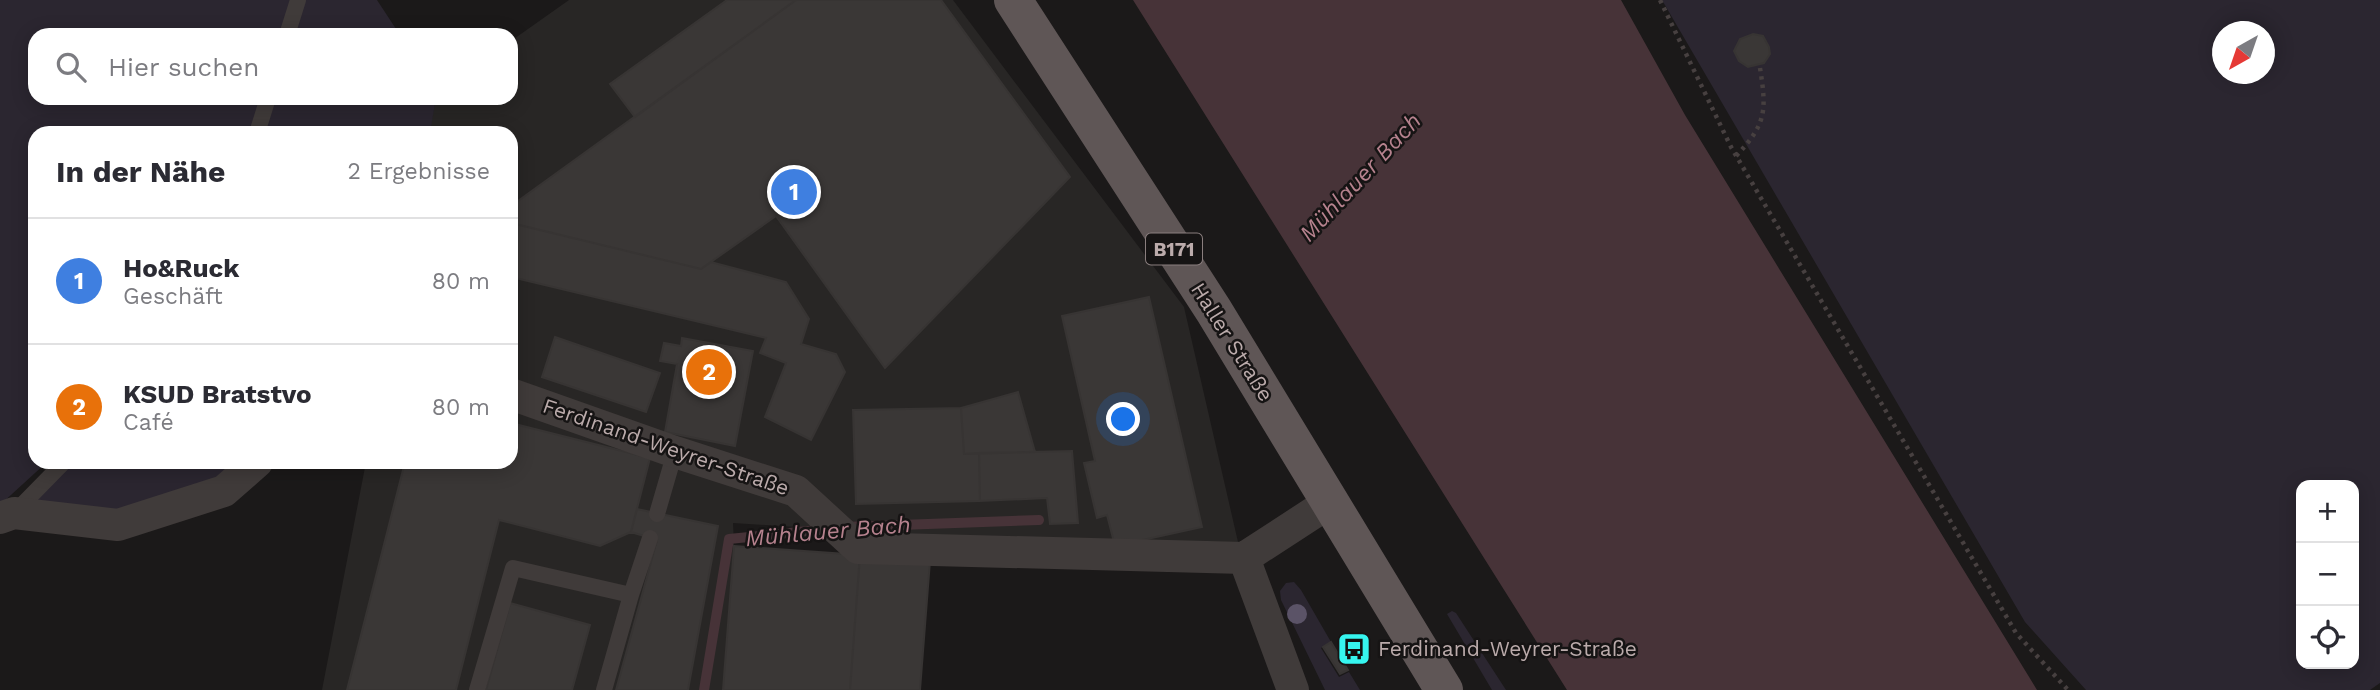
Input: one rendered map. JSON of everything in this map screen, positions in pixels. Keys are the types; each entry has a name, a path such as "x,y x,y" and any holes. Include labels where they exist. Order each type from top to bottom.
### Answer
{"main road":[{"name":"Haller Straße","path":"1013,0 1214,311 1444,690"}],"street":[{"name":"Ferdinand-Weyrer-Straße","path":"518,396 796,491 858,548 1244,558"},
{"path":"7,516 118,525 224,491 249,469"},
{"path":"1293,690 1244,558 1329,502"}],"lane":[{"path":"289,28 298,0"},
{"path":"259,126 266,105"},
{"path":"657,514 675,452"},
{"path":"7,516 57,469"},
{"path":"604,690 650,538"},
{"path":"477,690 513,568 631,595"}],"path":[{"path":"1660,0 1736,156 2016,634 2068,690"},
{"path":"1736,156 1754,137 1762,121 1764,104 1760,68"}],"shaded area":[{"path":"0,0 377,0 395,28 28,28 28,105 435,105 431,126 28,126 28,469 39,469 0,505"},
{"path":"569,0 953,0 1184,307 1241,555 733,523 741,690 322,690 365,469 518,469 518,126 430,126 435,105 518,105 518,36"},
{"path":"1662,0 2380,0 2380,683 2370,690 2086,690 2025,622"},
{"path":"57,469 242,469 118,525 14,513"},
{"path":"1294,582 1331,642 1321,648 1339,677 1349,672 1360,690 1325,690 1281,600 1280,591 1286,583"},
{"path":"1452,611 1456,613 1506,690 1492,690 1447,614"}],"water":[{"path":"1133,0 1621,0 1685,115 2037,690 1567,690"}],"building":[{"path":"727,0 796,0 635,117 610,84"},
{"path":"796,0 941,0 1070,177 885,368 776,216 701,269 518,225 518,201"},
{"path":"1753,34 1763,36 1770,54 1764,63 1748,67 1739,61 1734,51 1740,39"},
{"path":"518,225 701,269 711,262 786,282 809,319 801,344 836,354 845,372 811,440 765,417 786,363 760,353 766,338 518,279"},
{"path":"1149,297 1202,527 1115,546 1107,515 1097,518 1084,463 1095,461 1062,316"},
{"path":"555,337 660,373 646,412 542,377"},
{"path":"682,338 753,351 735,446 665,432 677,364 660,361 664,343 681,346"},
{"path":"1018,392 1035,452 964,454 961,408"},
{"path":"961,408 964,454 979,453 980,501 856,504 853,410"},
{"path":"518,425 650,458 631,532 600,546 499,520 456,690 347,690 403,469 518,469"},
{"path":"1072,451 1078,523 1050,524 1047,498 980,501 979,453"},
{"path":"637,509 718,526 688,690 616,690 657,540 631,532"},
{"path":"734,546 860,555 850,690 723,690"},
{"path":"860,555 930,561 920,690 850,690"},
{"path":"510,603 590,625 572,690 486,690"},
{"path":"1331,642 1348,670 1340,674 1323,647"}],"waterway":[{"name":"Mühlauer Bach","path":"844,527 1039,520"},
{"name":"Mühlauer Bach","path":"704,690 729,539 828,529"}],"place":[{"name":"Ho&Ruck","path":"794,192"},
{"name":"KSUD Bratstvo","path":"709,372"},
{"name":"Ferdinand-Weyrer-Straße","path":"1354,649"}]}
